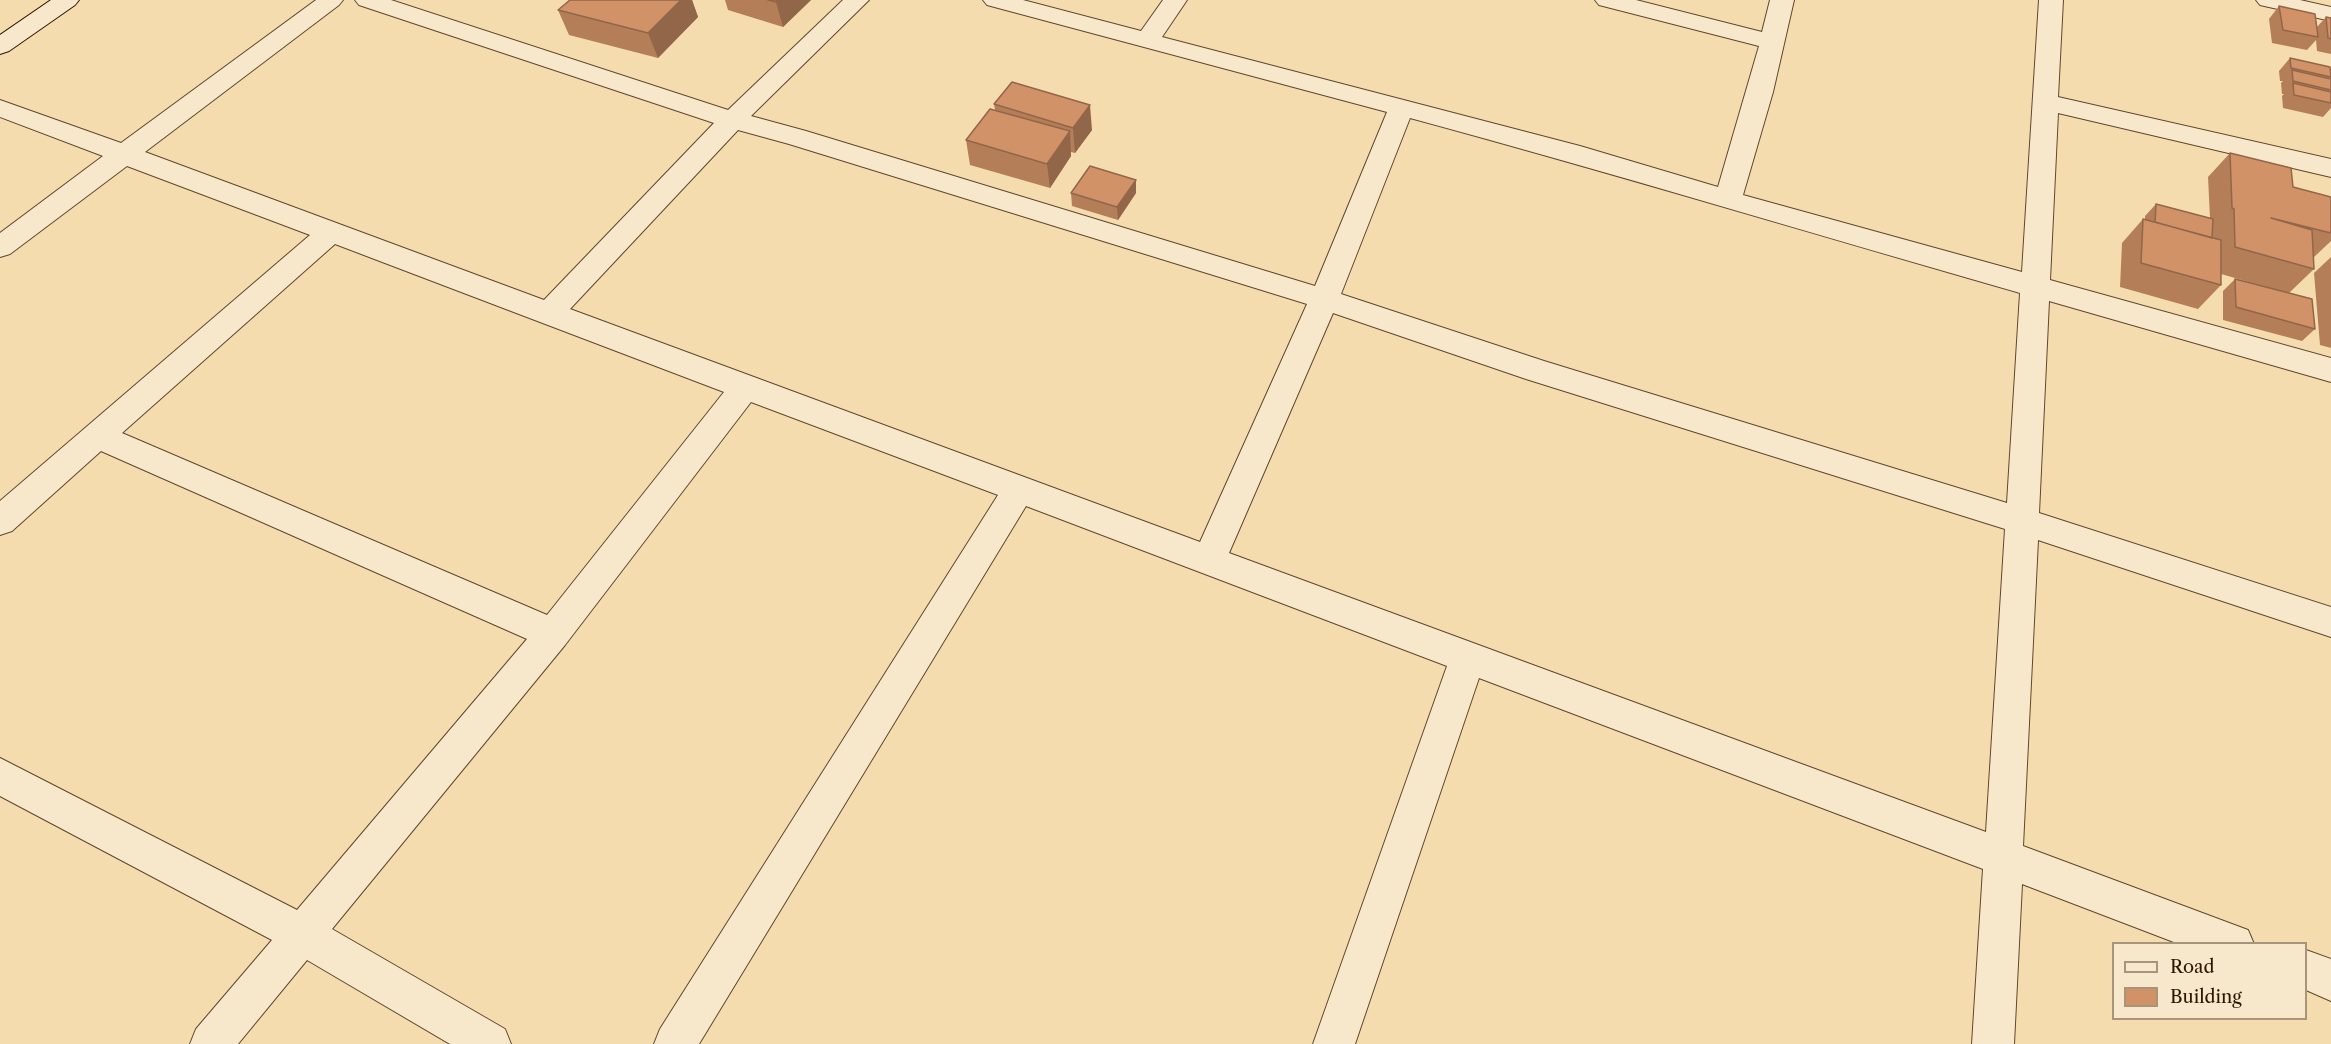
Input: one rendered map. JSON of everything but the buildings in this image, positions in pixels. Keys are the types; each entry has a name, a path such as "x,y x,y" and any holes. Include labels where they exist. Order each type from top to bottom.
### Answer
{"street":[{"path":"0,46 67,0"},
{"path":"0,247 331,0"},
{"path":"367,0 732,120 796,137 1324,299 1537,371 2022,521 2331,622"},
{"path":"406,12 434,0"},
{"path":"549,313 732,120 857,0"},
{"path":"995,0 1580,155 1728,200 2331,370"},
{"path":"1148,39 1174,0"},
{"path":"1607,0 1773,42"},
{"path":"1728,200 1773,42 1782,0"},
{"path":"1993,1044 2051,0"},
{"path":"2268,0 2331,14"},
{"path":"2045,102 2331,168"},
{"path":"0,108 2229,942"},
{"path":"1209,560 1324,299 1401,109"},
{"path":"0,521 331,232"},
{"path":"211,1044 553,634 746,386"},
{"path":"97,436 553,634"},
{"path":"675,1044 1019,489"},
{"path":"1334,1044 1468,657"},
{"path":"0,777 303,935 489,1044"},
{"path":"2307,970 2331,980"}]}
